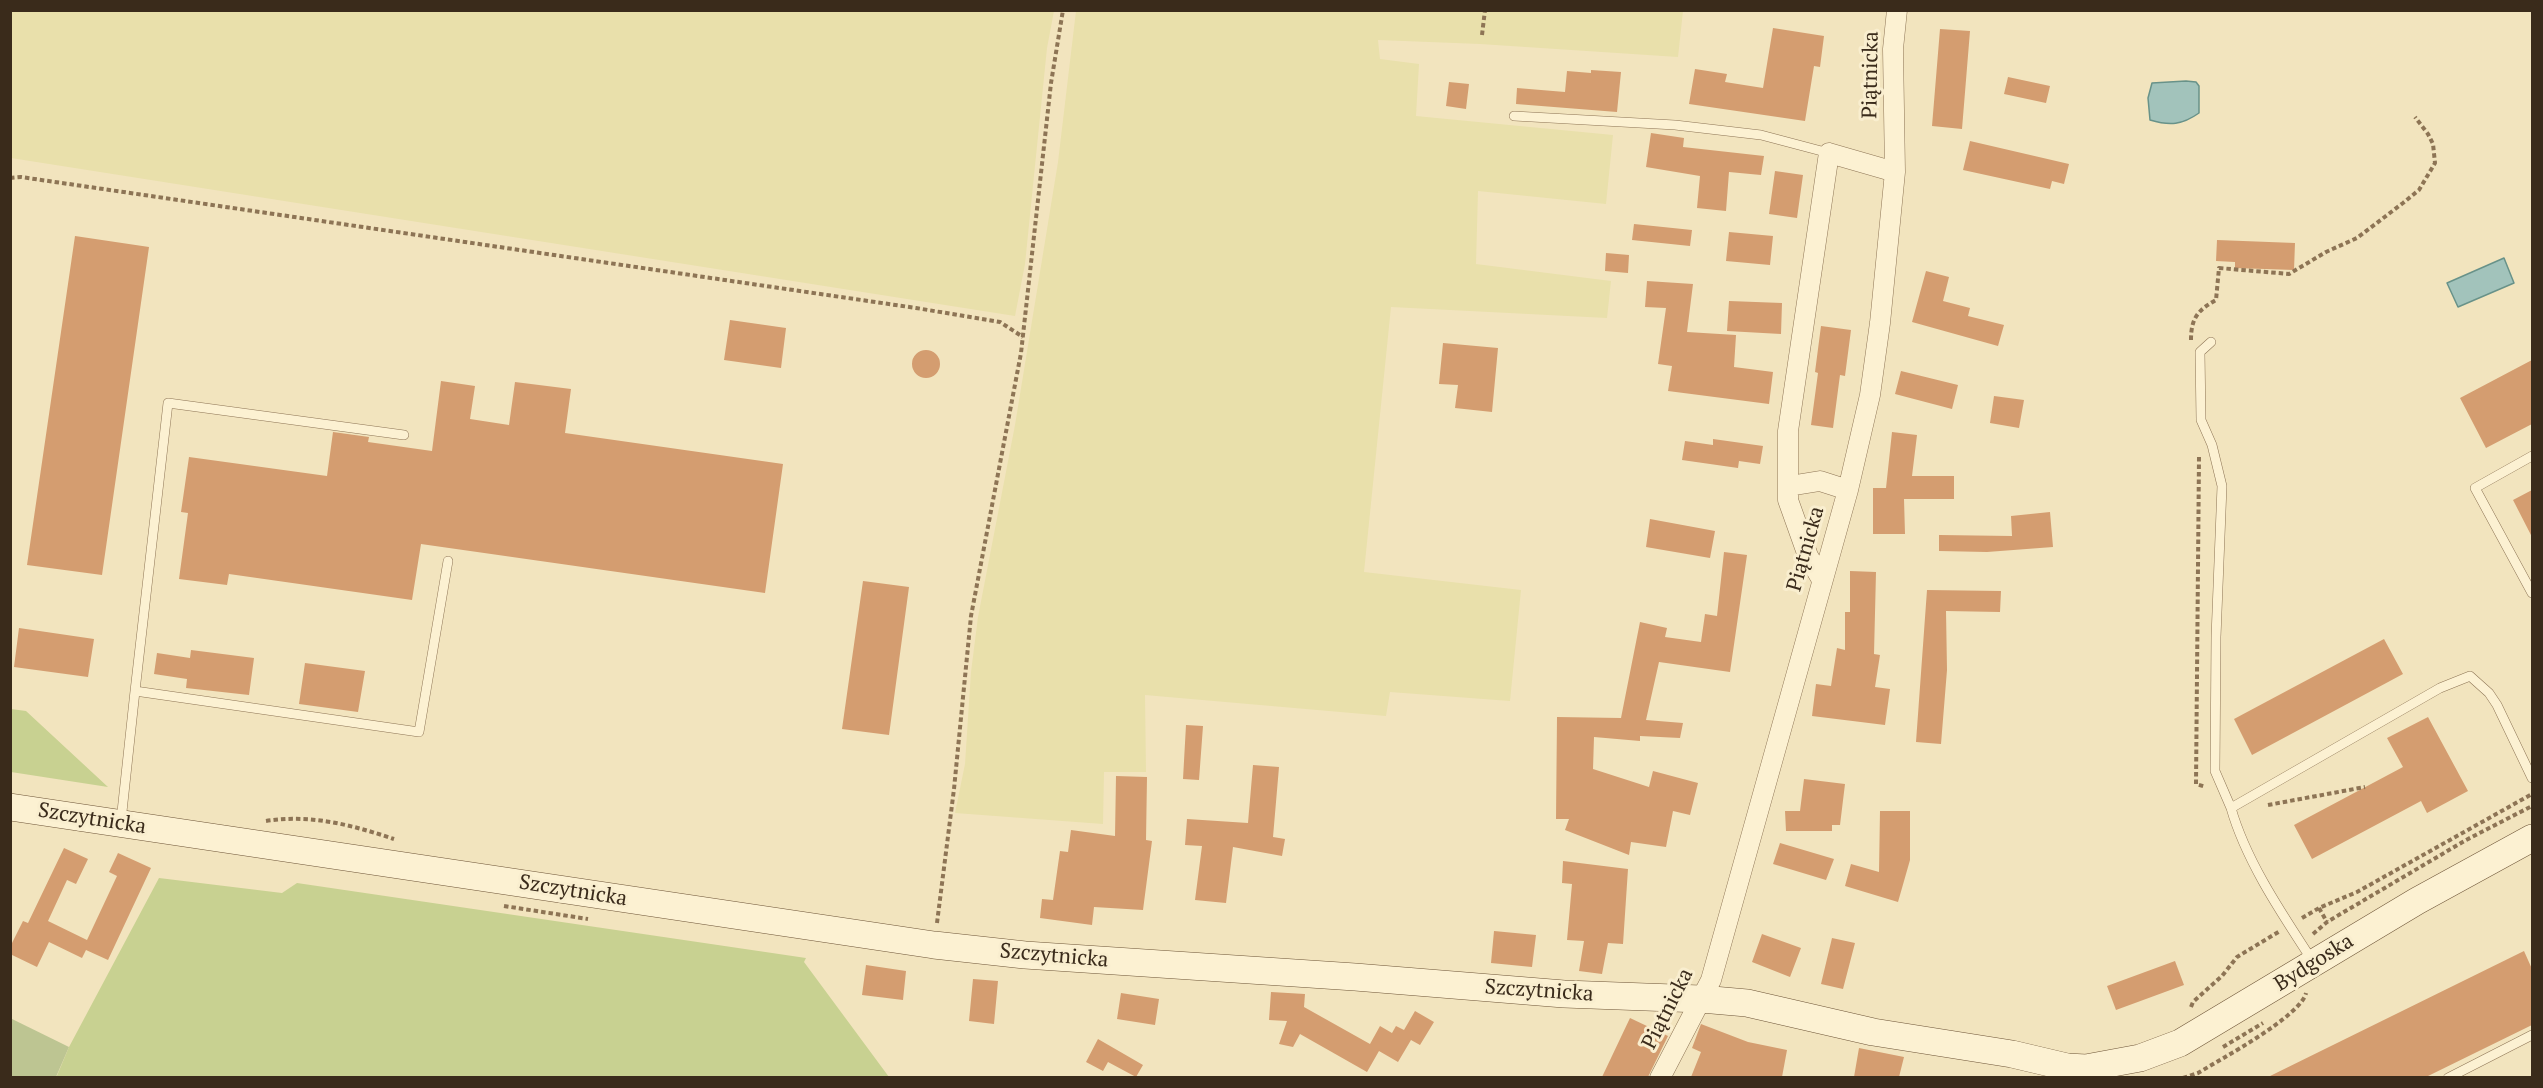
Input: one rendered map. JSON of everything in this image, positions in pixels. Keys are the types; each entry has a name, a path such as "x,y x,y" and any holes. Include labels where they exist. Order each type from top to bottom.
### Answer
{"street":[{"name":"Piątnicka","path":"1660,1077 1711,980 1848,490 1870,395 1880,323 1895,172 1893,49 1897,10"},
{"path":"1822,580 1808,556 1788,500 1788,431 1829,153 1895,172"},
{"path":"1789,486 1820,482 1848,490"},
{"name":"Szczytnicka","path":"10,807 934,945 1025,955 1355,977 1564,994 1747,1003 1873,1032 2012,1054 2067,1067 2101,1072"},
{"name":"Bydgoska","path":"2101,1072 2180,1043 2442,887 2532,838"}],"lane":[{"path":"1514,116 1675,125 1761,135 1829,153"},
{"path":"2211,342 2200,352 2201,420 2212,445 2222,486 2216,637 2215,771 2245,844 2289,926 2313,963"},
{"path":"120,824 168,403 404,435"},
{"path":"2532,456 2475,488 2532,592"},
{"path":"135,691 419,732 448,561"},
{"path":"2231,808 2440,688 2470,676 2489,693 2497,705 2532,778"},
{"path":"2448,1077 2532,1035"}],"path":[{"path":"934,945 954,789 970,616 999,473 1023,337 1051,83 1063,10"},
{"path":"1482,35 1485,10"},
{"path":"2191,342 2194,317 2201,308 2216,300 2220,268 2289,274 2326,252 2357,238 2419,190 2434,163 2433,144 2415,117"},
{"path":"10,178 21,177 916,308 1000,322 1023,337"},
{"path":"2199,453 2196,783 2224,792"},
{"path":"2247,799 2268,805 2365,788"},
{"path":"2183,1015 2193,1002 2222,976 2237,957 2319,908 2358,892 2532,794"},
{"path":"255,821 292,817 354,826 395,839"},
{"path":"2183,1077 2198,1073 2288,1017 2305,999 2306,992"}],"shaded area":[{"path":"10,11 1054,11 1047,48 1025,264 1015,316 11,158"},
{"path":"1076,11 1683,11 1678,57 1378,40 1380,59 1419,64 1416,116 1613,135 1606,204 1478,191 1476,264 1611,281 1607,318 1391,307 1364,572 1521,590 1510,701 1390,692 1386,716 1145,695 1146,772 1104,772 1103,824 955,813 965,764 971,672 978,617 1015,425 1058,162"}],"green space":[{"path":"11,709 26,711 108,787 11,772"},
{"path":"159,878 282,893 297,883 806,958 804,962 889,1077 56,1078 69,1047"},
{"path":"10,1018 69,1047 56,1077 11,1077"}],"water":[{"path":"2196,82 2199,86 2199,113 2176,123 2150,120 2148,98 2152,83"},
{"path":"2504,258 2514,283 2458,307 2447,283"}],"building":[{"path":"1773,28 1824,36 1820,67 1814,66 1805,121 1689,104 1695,69 1727,74 1725,82 1763,88"},
{"path":"1940,29 1970,31 1962,129 1932,126"},
{"path":"1591,70 1621,72 1617,112 1516,104 1517,88 1565,92 1567,71 1591,73"},
{"path":"2008,77 2050,86 2046,103 2004,94"},
{"path":"1449,82 1469,84 1466,109 1446,106"},
{"path":"1651,133 1684,138 1683,147 1764,156 1761,175 1729,172 1726,211 1697,208 1700,176 1646,167"},
{"path":"1970,141 2069,164 2064,184 2052,181 2050,189 1963,170"},
{"path":"1775,171 1803,175 1797,218 1769,214"},
{"path":"1634,224 1692,230 1690,246 1632,240"},
{"path":"1729,232 1773,236 1770,265 1726,261"},
{"path":"75,236 149,247 102,575 27,565"},
{"path":"2217,240 2295,243 2294,270 2235,268 2235,262 2216,261"},
{"path":"1606,253 1629,255 1628,273 1605,271"},
{"path":"1926,271 1949,277 1943,301 1970,308 1968,316 2004,325 1998,346 1912,322"},
{"path":"1647,281 1693,284 1687,332 1736,335 1734,367 1773,372 1769,404 1668,391 1672,366 1658,364 1666,308 1645,307"},
{"path":"1729,301 1782,303 1781,334 1727,331"},
{"path":"730,320 786,328 781,368 724,360"},
{"path":"1821,326 1851,330 1845,376 1840,375 1833,428 1811,425"},
{"path":"1443,343 1498,348 1492,412 1455,408 1458,385 1439,384"},
{"path":"926,350 936,354 940,364 936,374 926,378 916,374 912,364 916,354"},
{"path":"2532,360 2532,424 2486,448 2460,398"},
{"path":"1901,371 1958,385 1952,409 1895,394"},
{"path":"441,381 475,386 470,419 509,425 515,382 571,389 565,433 783,464 765,593 421,544 412,600 229,574 227,585 179,579 188,513 181,512 189,457 327,476 333,432 369,437 368,442 432,451"},
{"path":"1994,396 2024,400 2019,428 1990,423"},
{"path":"1892,432 1917,435 1912,476 1954,476 1954,499 1904,499 1905,534 1873,534 1873,488 1886,488"},
{"path":"1713,439 1763,446 1760,464 1739,461 1738,468 1682,460 1685,441 1713,445"},
{"path":"2532,490 2532,537 2513,500"},
{"path":"2050,512 2053,547 1987,552 1939,551 1939,535 2012,536 2011,516"},
{"path":"1650,519 1715,531 1710,558 1646,547"},
{"path":"1724,552 1747,555 1730,672 1659,662 1646,720 1683,723 1680,738 1640,736 1640,741 1594,737 1593,769 1649,787 1653,771 1698,783 1690,815 1673,811 1666,847 1631,842 1629,855 1565,830 1569,819 1556,819 1557,717 1621,718 1640,622 1667,628 1665,637 1701,642 1705,614 1717,616"},
{"path":"1850,571 1876,572 1874,654 1880,655 1875,687 1890,689 1885,725 1812,716 1816,684 1831,686 1837,648 1845,650 1845,612 1850,612"},
{"path":"863,581 909,587 889,735 842,729"},
{"path":"1927,590 2001,591 2000,612 1946,611 1947,670 1941,744 1916,742"},
{"path":"19,628 94,639 88,677 14,667"},
{"path":"2384,639 2403,674 2252,755 2234,719"},
{"path":"191,650 254,658 249,695 186,688 187,679 154,674 157,653 190,658"},
{"path":"305,663 365,671 358,712 299,704"},
{"path":"2428,717 2468,791 2427,813 2421,801 2312,859 2294,825 2403,767 2387,738"},
{"path":"1186,725 1203,726 1199,780 1183,779"},
{"path":"1253,765 1279,767 1273,837 1285,839 1282,856 1233,847 1226,903 1195,900 1202,846 1185,845 1187,819 1248,823"},
{"path":"1116,776 1147,777 1146,840 1152,841 1143,910 1094,907 1092,925 1040,918 1042,899 1053,900 1060,851 1068,852 1071,830 1115,836"},
{"path":"1804,779 1845,784 1840,825 1832,825 1832,831 1786,831 1785,811 1800,811"},
{"path":"1880,811 1910,811 1910,860 1898,902 1845,886 1851,864 1879,872"},
{"path":"1780,843 1834,859 1826,880 1773,864"},
{"path":"64,848 88,859 76,884 67,880 48,921 87,940 117,876 109,872 118,853 151,868 108,960 86,950 82,958 49,942 37,967 10,954 10,947 23,921 28,923"},
{"path":"1563,861 1628,869 1623,944 1608,943 1602,974 1579,971 1584,941 1567,940 1572,884 1562,883"},
{"path":"1494,931 1536,935 1532,967 1491,963"},
{"path":"1762,934 1801,948 1790,977 1752,962"},
{"path":"1832,938 1855,943 1843,989 1821,984"},
{"path":"2524,951 2532,969 2532,1025 2426,1077 2268,1077"},
{"path":"2175,961 2184,985 2116,1010 2107,986"},
{"path":"866,965 906,971 903,1000 862,995"},
{"path":"973,979 998,981 994,1024 969,1021"},
{"path":"1271,992 1305,994 1304,1007 1370,1044 1380,1026 1392,1033 1396,1026 1404,1030 1415,1011 1434,1022 1420,1045 1411,1040 1398,1062 1379,1051 1367,1072 1300,1034 1293,1047 1279,1044 1287,1021 1269,1020"},
{"path":"1121,993 1159,999 1155,1025 1117,1019"},
{"path":"1630,1018 1668,1036 1648,1077 1602,1077"},
{"path":"1701,1024 1748,1042 1787,1050 1782,1077 1691,1077 1701,1052 1692,1048"},
{"path":"1098,1039 1143,1065 1136,1077 1108,1062 1103,1071 1086,1062"},
{"path":"1859,1048 1904,1057 1899,1077 1854,1077"}]}
